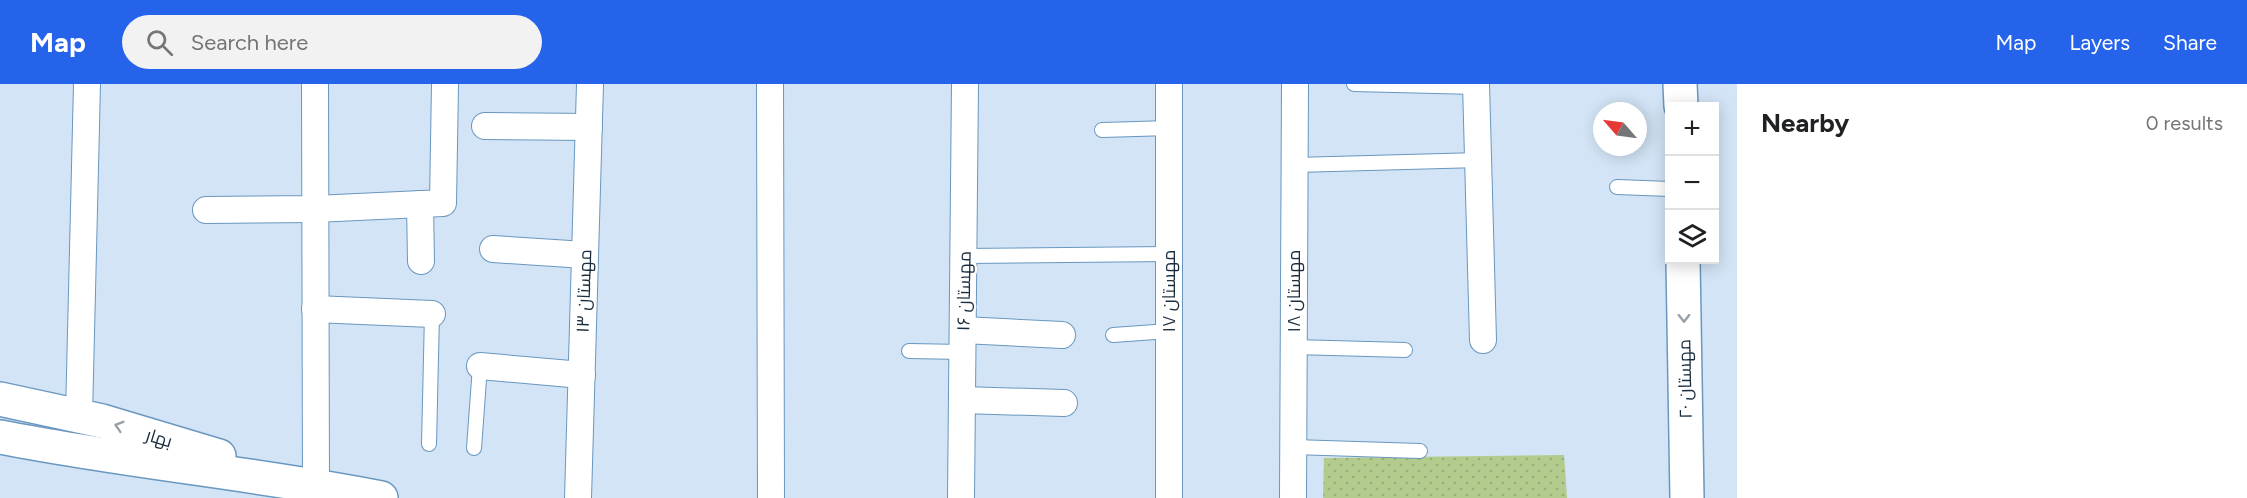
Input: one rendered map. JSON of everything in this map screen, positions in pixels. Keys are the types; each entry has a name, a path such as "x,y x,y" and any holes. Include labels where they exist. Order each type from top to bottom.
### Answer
{"street":[{"path":"79,416 87,84"},
{"path":"315,84 316,485"},
{"path":"421,261 431,204 445,84"},
{"name":"مهستان ۱۳","path":"578,498 590,84"},
{"path":"770,84 771,498"},
{"name":"مهستان ۱۶","path":"962,498 966,84"},
{"name":"مهستان ۱۷","path":"1169,84 1169,498"},
{"name":"مهستان ۱۸","path":"1293,498 1295,84"},
{"path":"1680,84 1681,102"},
{"path":"1476,86 1480,160 1483,340"},
{"path":"485,126 589,127"},
{"path":"206,210 315,209 431,204"},
{"path":"493,249 585,255"},
{"name":"مهستان ۲۰","path":"1683,264 1687,498"},
{"path":"315,309 432,314"},
{"path":"963,341 1062,335"},
{"path":"480,366 582,375"},
{"name":"بهار","path":"0,399 79,416 316,485"},
{"path":"962,400 1064,403"},
{"name":"بهار","path":"0,437 89,454 316,485 381,498"}],"lane":[{"path":"1354,84 1476,86"},
{"path":"1102,130 1170,128"},
{"path":"1295,165 1480,160"},
{"path":"1617,187 1665,189"},
{"path":"964,256 1168,254"},
{"path":"429,444 432,314"},
{"path":"1113,334 1169,331"},
{"path":"909,351 963,341"},
{"path":"1294,347 1405,350"},
{"path":"474,448 480,366"},
{"path":"1293,447 1419,451"}],"green space":[{"path":"1564,455 1567,498 1323,498 1324,458"}]}
